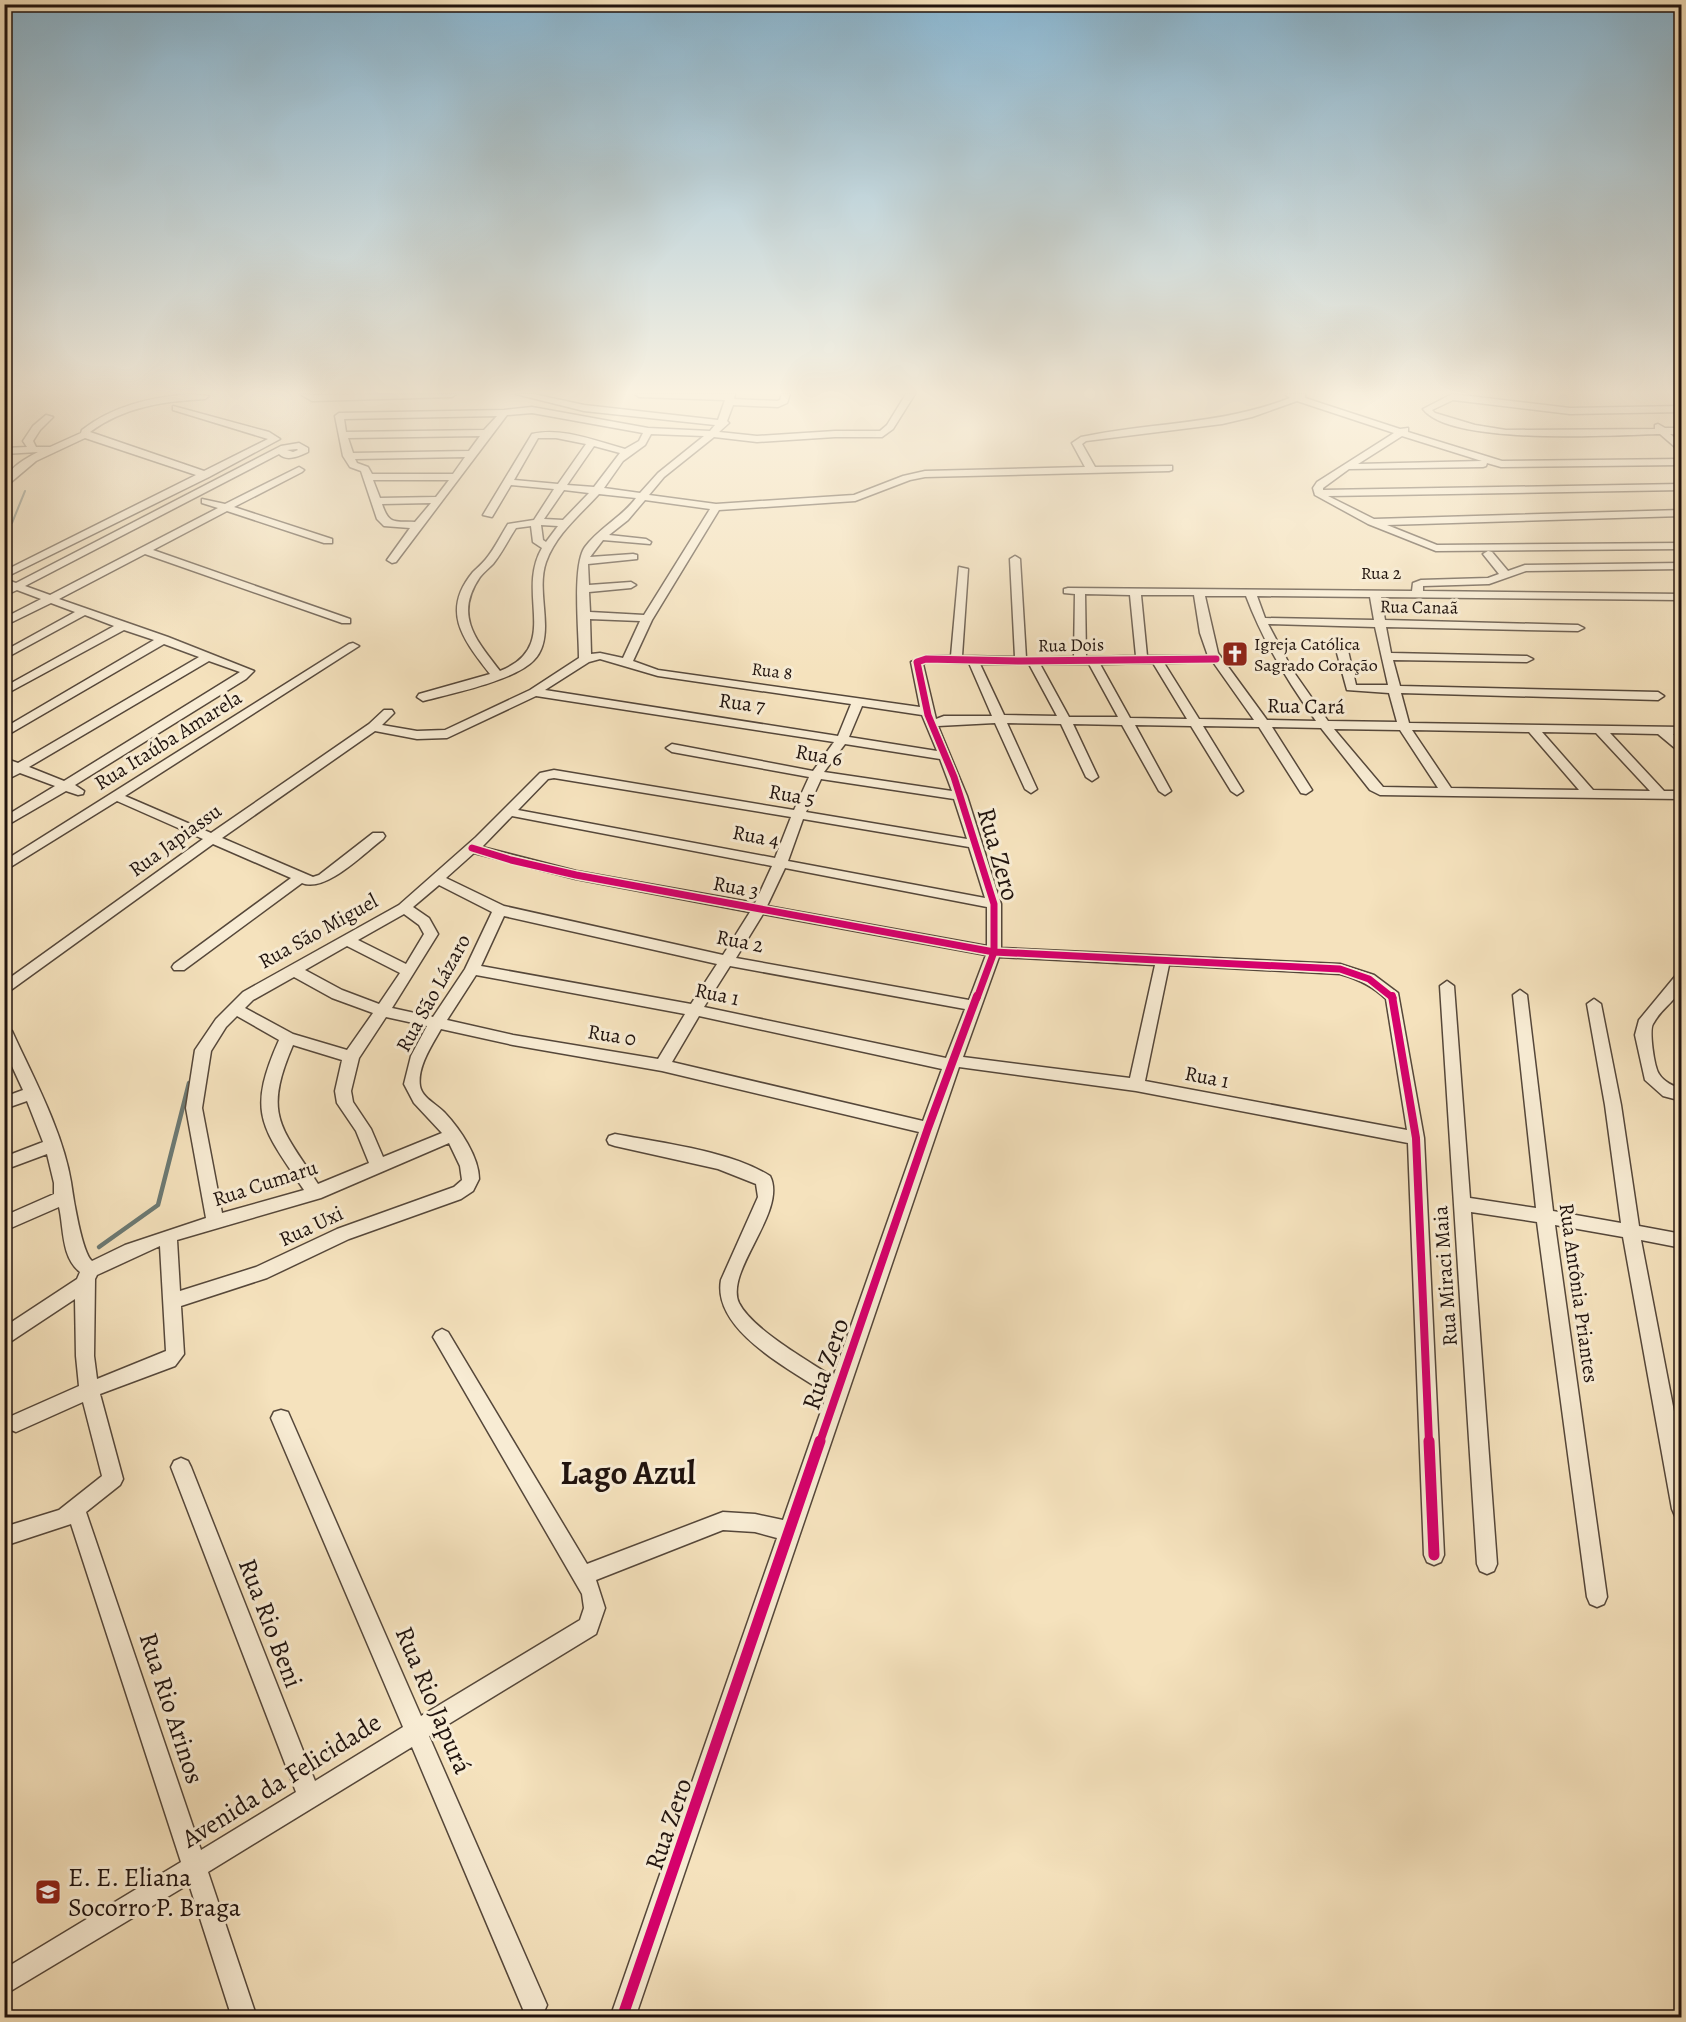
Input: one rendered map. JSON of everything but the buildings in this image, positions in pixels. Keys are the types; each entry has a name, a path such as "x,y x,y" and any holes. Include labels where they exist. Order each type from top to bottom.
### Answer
{"street":[{"path":"4,575 181,488"},
{"path":"4,603 22,588 209,488"},
{"path":"4,593 22,588 230,488"},
{"path":"4,623 264,488"},
{"path":"372,488 384,522 418,525"},
{"path":"392,560 405,539 447,488"},
{"path":"488,515 505,488"},
{"path":"548,547 538,542 535,531 537,522 559,488"},
{"path":"585,488 716,507 855,498 879,488"},
{"path":"585,659 583,561 586,551 627,516 650,488"},
{"path":"1321,488 1331,502 1439,544 1682,542"},
{"path":"1323,493 1601,488"},
{"path":"423,697 497,675 527,661 535,652 538,639 540,566 548,547 564,523 597,489"},
{"path":"174,492 192,497"},
{"path":"377,501 437,500"},
{"path":"205,501 328,541"},
{"path":"373,727 417,735 447,734 534,692 585,659 600,656 627,663 646,618 691,542 716,507"},
{"path":"1377,521 1682,513"},
{"path":"1377,521 1427,546 1449,550 1682,546"},
{"path":"497,675 473,644 462,619 461,604 476,575 490,561 512,526 537,522 564,523"},
{"path":"601,537 646,542"},
{"path":"143,550 346,621"},
{"path":"1488,554 1506,575"},
{"path":"583,561 633,557"},
{"path":"1015,559 1027,661 1065,720 1092,777"},
{"name":"Rua 2","path":"1086,659 1074,591 1418,593 1417,585 1421,583 1489,581 1517,569 1682,566"},
{"path":"956,659 963,569"},
{"path":"4,582 247,670 242,677 4,823"},
{"path":"585,589 631,585"},
{"path":"1135,592 1142,659"},
{"path":"1199,592 1206,633 1216,659 1264,725 1306,790"},
{"path":"1250,592 1260,621 1282,663 1325,726 1372,783 1384,792 1682,795"},
{"path":"1376,593 1387,656 1404,727 1448,793"},
{"path":"1418,593 1682,597"},
{"path":"4,656 85,611"},
{"path":"585,615 646,618"},
{"name":"Rua Canaã","path":"1260,621 1578,628"},
{"path":"4,692 124,625"},
{"path":"4,733 164,639"},
{"path":"1340,642 1351,688 1658,696"},
{"name":"Rua Itaúba Amarela","path":"4,867 352,646"},
{"path":"4,777 209,656"},
{"path":"1387,656 1527,659"},
{"name":"Rua Dois","path":"926,659 1027,661 1216,659"},
{"name":"Rua Zero","path":"622,2018 720,1739 928,1128 994,952 994,904 961,796 932,718 917,662 926,659"},
{"path":"1086,659 1127,721 1165,791"},
{"path":"973,660 1031,789"},
{"path":"1156,660 1237,791"},
{"name":"Rua 8","path":"627,663 658,673 858,701 932,718"},
{"name":"Rua 7","path":"534,692 945,756"},
{"path":"662,1065 693,1010 728,961 758,909 782,862 797,816 816,775 842,739 858,701"},
{"name":"Rua Japiassu","path":"4,990 213,838 373,727 388,713"},
{"name":"Rua Cará","path":"932,718 1682,731"},
{"path":"1531,727 1590,794"},
{"path":"1598,728 1660,794"},
{"path":"1661,730 1682,750"},
{"name":"Rua 6","path":"672,748 816,775 961,796"},
{"path":"4,762 78,791"},
{"name":"Rua São Miguel","path":"215,1223 194,1108 203,1050 220,1023 249,996 404,908 510,812 541,778 549,774 603,783"},
{"name":"Rua 5","path":"603,783 975,844"},
{"path":"115,796 312,882 324,878 378,836"},
{"name":"Rua 4","path":"510,812 994,904"},
{"name":"Rua 3","path":"472,848 511,860 576,875 994,952 1340,969 1369,976 1382,985 1393,997 1416,1138 1434,1556"},
{"path":"179,967 300,878"},
{"path":"438,879 500,910"},
{"path":"378,1165 363,1129 345,1103 343,1091 351,1057 431,934 430,928 424,921 404,908"},
{"name":"Rua 2","path":"500,910 728,961 975,1006"},
{"name":"Rua São Lázaro","path":"468,1186 471,1175 468,1164 452,1135 418,1096 412,1085 415,1066 436,1024 472,969 500,910"},
{"path":"348,941 409,971"},
{"path":"1136,1085 1163,960"},
{"name":"Rua 1","path":"472,969 693,1010 953,1063 1136,1085 1416,1138"},
{"name":"Rua 0","path":"295,971 337,994 382,1011 513,1040 662,1065 928,1128"},
{"path":"1682,978 1644,1024 1643,1035 1647,1043 1652,1076 1669,1092 1682,1095"},
{"name":"Rua Miraci Maia","path":"1447,986 1488,1564"},
{"name":"Rua Antônia Priantes","path":"1520,995 1545,1216 1597,1597"},
{"path":"1594,1004 1613,1106 1631,1232 1682,1509"},
{"path":"235,1009 288,1038 351,1057"},
{"path":"4,1031 9,1052 31,1093 52,1145 62,1182 63,1198 70,1213 77,1257 88,1276 83,1309 89,1390 113,1479 65,1517 4,1537"},
{"path":"288,1038 268,1097 270,1113 277,1135 315,1193"},
{"path":"4,1104 31,1093"},
{"name":"Rua Cumaru","path":"4,1338 88,1276 131,1250 168,1236 315,1193 452,1135"},
{"path":"615,1140 729,1166 757,1175 764,1181 766,1197 730,1280 728,1290 732,1307 739,1317 764,1339 838,1391"},
{"path":"4,1164 52,1145"},
{"name":"Rua Uxi","path":"172,1301 261,1274 343,1234 455,1194 468,1186"},
{"path":"4,1224 63,1198"},
{"path":"1463,1204 1545,1216 1682,1241"},
{"path":"16,1423 89,1390 168,1360 175,1354 168,1236"},
{"path":"442,1336 582,1576 723,1521 755,1523 789,1531"},
{"name":"Rua Rio Japurá","path":"281,1418 534,2005"},
{"name":"Rua Rio Beni","path":"182,1467 310,1798"},
{"name":"Rua Rio Arinos","path":"79,1518 245,2018"},
{"name":"Avenida da Felicidade","path":"4,1983 588,1627 594,1618 595,1601 582,1576"}],"waterway":[{"path":"4,527 12,523 25,491"},
{"path":"99,1247 158,1205 189,1083"}],"cycle path":[{"path":"622,2018 928,1128 994,952 994,904 954,777 928,715 917,662 926,659 1021,661 1216,659"},
{"path":"472,848 511,860 576,875 994,952 1340,969 1363,976 1381,986 1393,997 1416,1138 1434,1555"}],"place":[{"name":"Igreja Católica Sagrado Coração","path":"1235,654"},
{"name":"E. E. Eliana Socorro P. Braga","path":"48,1892"}],"district":[{"name":"Lago Azul","path":"628,1472"}]}
